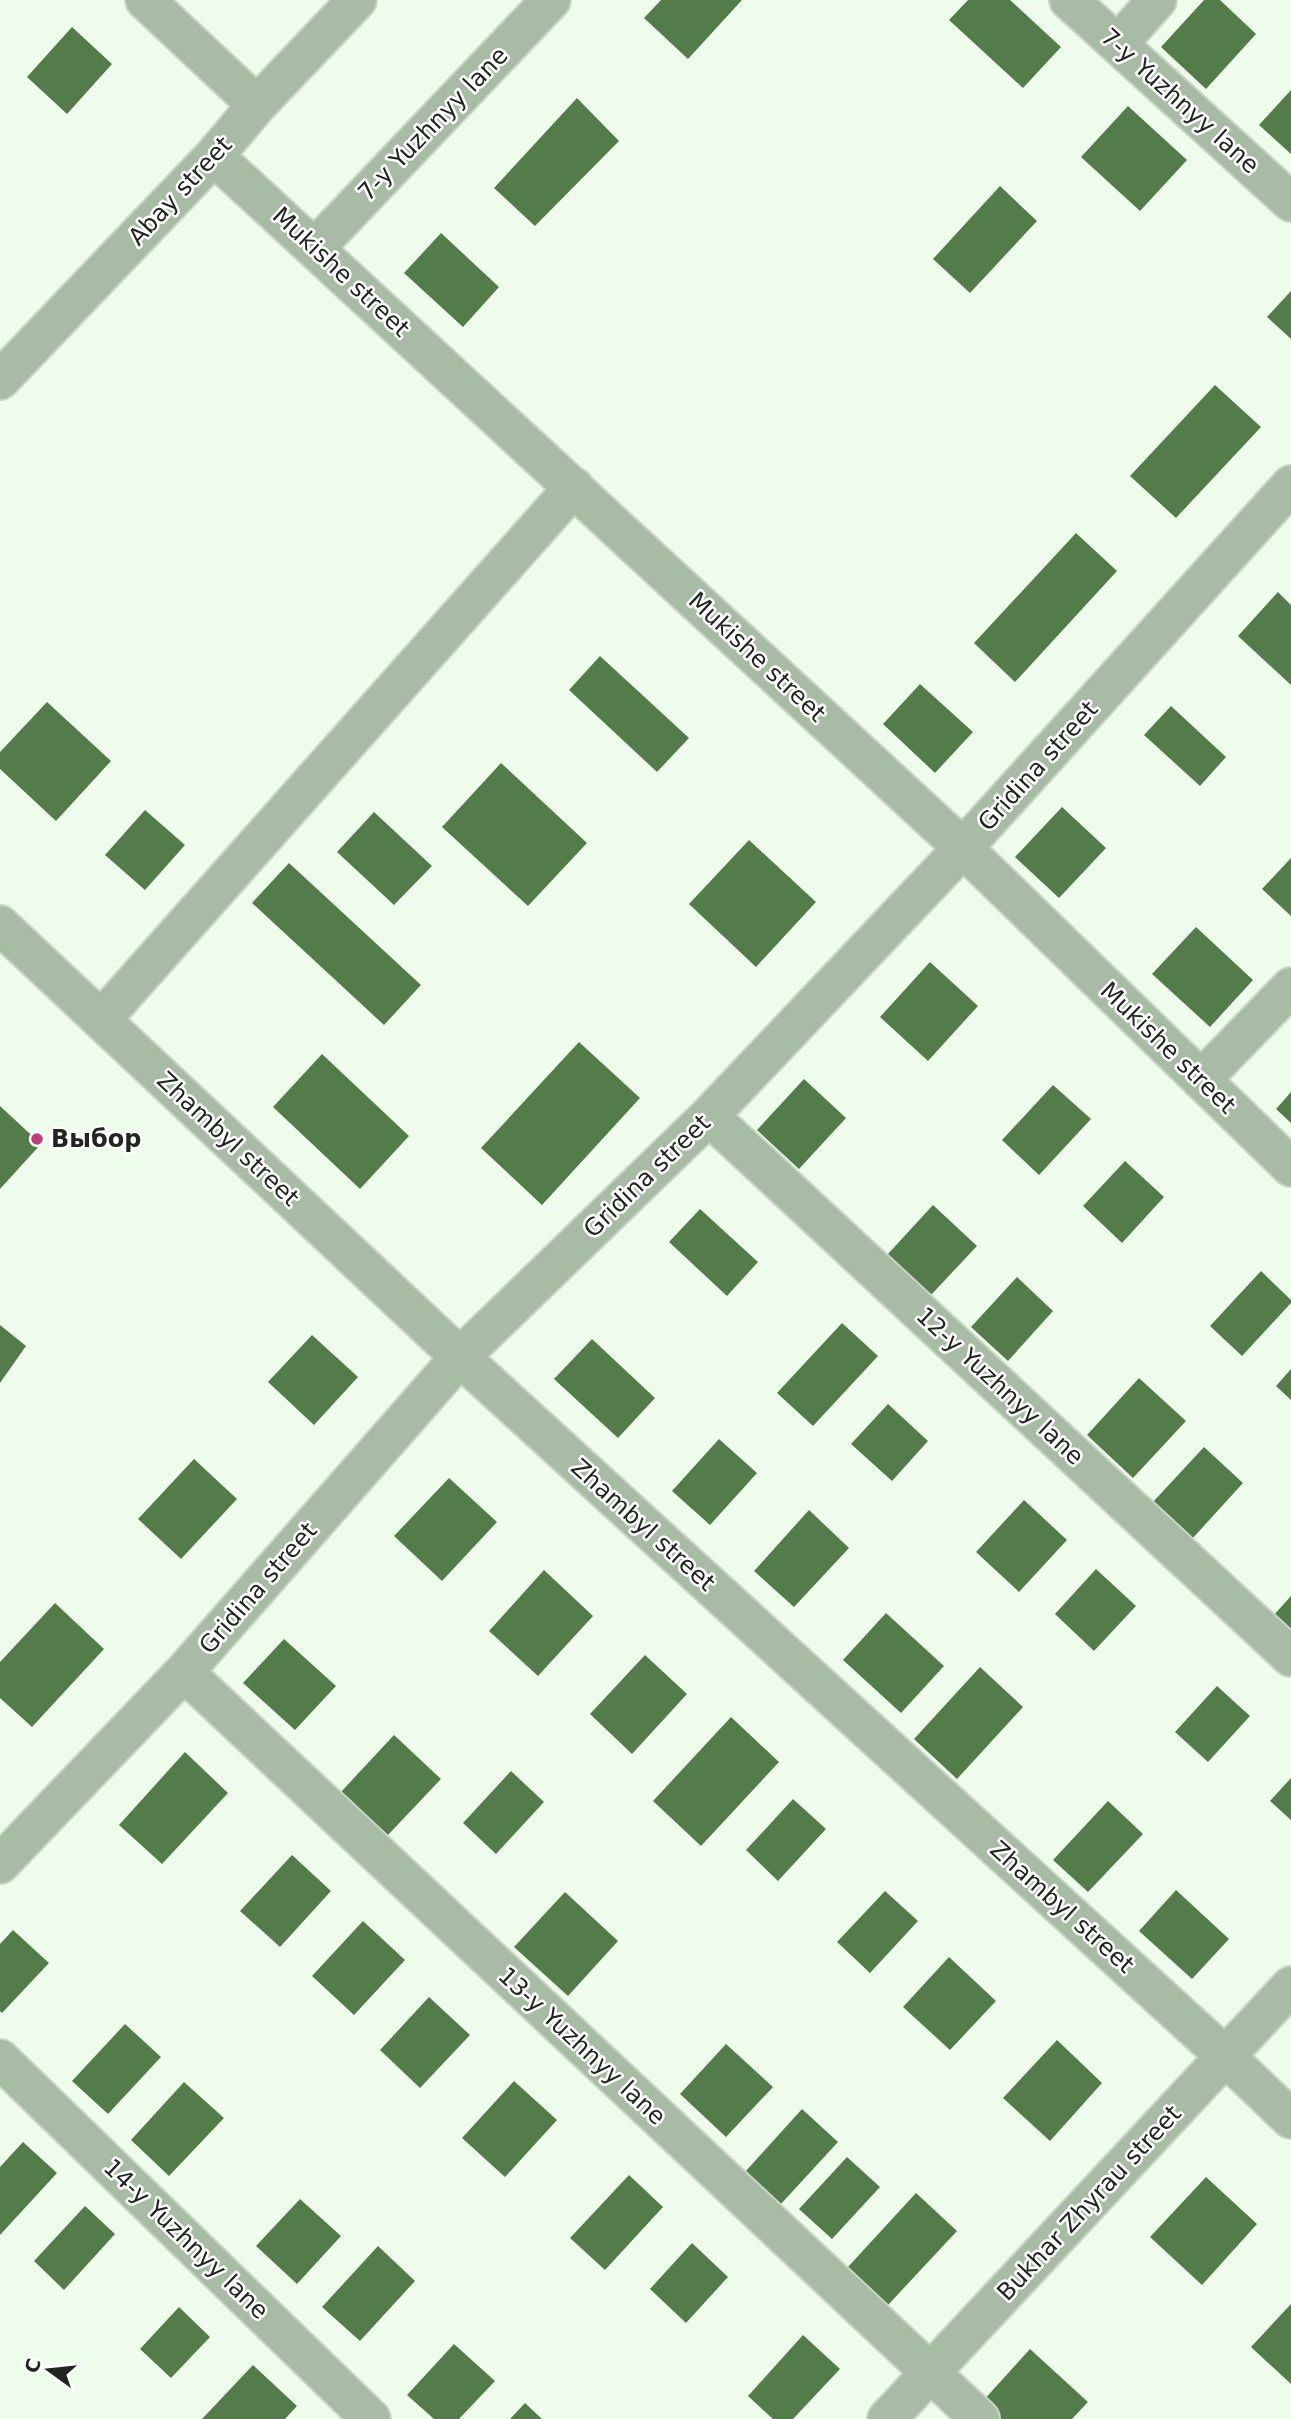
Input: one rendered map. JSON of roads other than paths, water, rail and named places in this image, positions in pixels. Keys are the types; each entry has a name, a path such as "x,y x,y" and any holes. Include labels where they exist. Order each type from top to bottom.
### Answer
{"street":[{"path":"145,0 257,105"},
{"name":"Abay street","path":"0,380 214,156 257,105 357,0"},
{"name":"7-y Yuzhnyy lane","path":"315,248 551,0"},
{"name":"7-y Yuzhnyy lane","path":"1069,0 1291,202"},
{"path":"1118,44 1157,0"},
{"name":"Mukishe street","path":"214,156 964,848 1291,1167"},
{"name":"Gridina street","path":"0,1864 184,1672 460,1357 709,1116 964,848 1291,485"},
{"path":"101,1020 574,487"},
{"name":"Zhambyl street","path":"0,925 460,1357 1291,2119"},
{"path":"1201,1080 1291,987"},
{"name":"12-y Yuzhnyy lane","path":"709,1116 1291,1657"},
{"name":"13-y Yuzhnyy lane","path":"184,1672 980,2419"},
{"name":"Bukhar Zhyrau street","path":"887,2419 1291,1986"},
{"name":"14-y Yuzhnyy lane","path":"0,2059 371,2419"}],"place":[{"name":"Выбор","path":"37,1139"}]}
